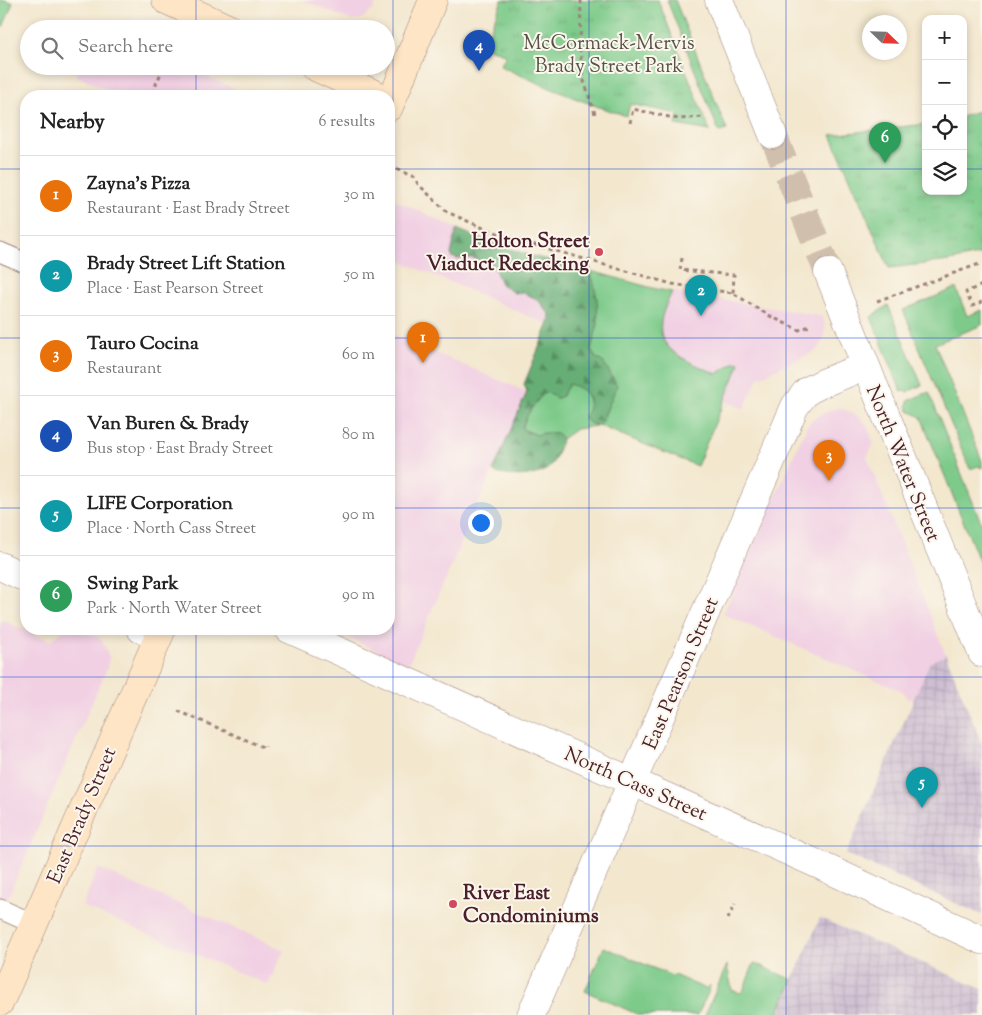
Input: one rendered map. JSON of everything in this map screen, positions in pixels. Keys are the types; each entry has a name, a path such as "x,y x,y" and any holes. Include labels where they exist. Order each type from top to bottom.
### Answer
{"main road":[{"path":"166,0 210,20"},
{"path":"392,90 433,0"},
{"path":"332,75 364,90"},
{"name":"East Brady Street","path":"0,1002 152,635"}],"street":[{"path":"719,0 773,135"},
{"name":"North Water Street","path":"828,272 982,653"},
{"name":"East Pearson Street","path":"531,1015 795,406 807,391 865,366"},
{"path":"0,566 20,575"},
{"name":"North Cass Street","path":"302,635 815,863 982,940"}],"lane":[{"path":"0,252 20,260"},
{"path":"0,910 34,924"}],"path":[{"path":"581,0 580,50 583,78 595,114"},
{"path":"153,90 161,75"},
{"path":"630,124 633,109 678,119 703,116"},
{"path":"395,169 414,177 418,184 446,212 514,239 672,284 733,293 768,315 799,330"},
{"path":"682,258 680,270 734,275 733,293"},
{"path":"874,302 982,263"},
{"path":"982,285 966,292 972,306 982,302"},
{"path":"178,711 265,748 265,746"},
{"path":"728,919 735,904"}],"shaded area":[{"path":"302,0 377,0 373,10 363,18 350,20"},
{"path":"204,75 238,90 108,90 76,76"},
{"path":"396,200 477,238 551,261 656,289 822,316 825,326 824,337 820,347 810,354 759,377 744,409 395,259"},
{"path":"395,336 527,392 408,665 342,635 395,635"},
{"path":"841,408 860,417 866,424 874,443 867,457 946,655 930,662 914,700 906,698 904,692 723,614 807,426 820,415 830,410"},
{"path":"2,620 20,628 20,635 36,635 50,641 58,635 93,635 102,640 109,657 107,668 0,916 0,626"},
{"path":"946,655 982,744 982,915 846,854 930,662"},
{"path":"98,868 284,950 268,985 82,906"},
{"path":"820,918 982,989 982,1015 777,1015"}],"green space":[{"path":"0,0 13,3 3,27 0,25"},
{"name":"McCormack-Mervis Brady Street Park","path":"502,0 658,0 710,131 676,125 678,114 630,104 627,116 547,87 500,66 506,55 484,46"},
{"path":"667,0 675,0 727,130 719,132"},
{"path":"982,110 982,254 950,261 889,268 831,135 922,124 922,195 967,195 967,115"},
{"path":"457,229 523,253 591,271 597,298 598,324 591,349 595,357 604,363 617,385 600,426 589,423 584,417 589,407 589,398 581,389 573,385 569,384 561,397 556,398 546,392 538,399 528,414 522,429 537,435 557,433 562,439 554,460 542,472 511,476 493,471 527,392 524,384 549,323 550,315 538,300 523,292 514,293 501,284 493,265 472,258 457,259 452,257 451,254"},
{"path":"591,271 672,292 663,314 661,333 664,342 679,356 717,374 735,362 740,363 697,466 600,426 617,385 604,363 595,357 591,349 597,310"},
{"path":"956,288 967,316 982,310 982,325 935,344 982,461 982,468 978,466 970,469 903,310"},
{"path":"888,305 922,385 907,392 901,391 871,317"},
{"path":"569,384 586,394 589,403 590,423 596,426 576,429 562,439 557,433 537,435 522,429 531,409 546,391 556,398 561,397"},
{"path":"929,392 982,525 982,568 921,417 909,411 907,405 909,400"},
{"path":"604,947 706,989 710,985 698,1015 639,1015 585,991"},
{"path":"754,963 793,980 777,1015 705,1015 727,965 732,990 740,993 743,991"}],"tunnel":[{"path":"773,135 828,272"}],"place":[{"name":"Van Buren & Brady","path":"479,71"},
{"name":"Swing Park","path":"885,163"},
{"name":"Holton Street Viaduct Redecking","path":"599,252"},
{"name":"Brady Street Lift Station","path":"701,316"},
{"name":"Zayna's Pizza","path":"423,363"},
{"name":"Tauro Cocina","path":"829,481"},
{"name":"LIFE Corporation","path":"922,808"},
{"name":"River East Condominiums","path":"453,904"}]}
